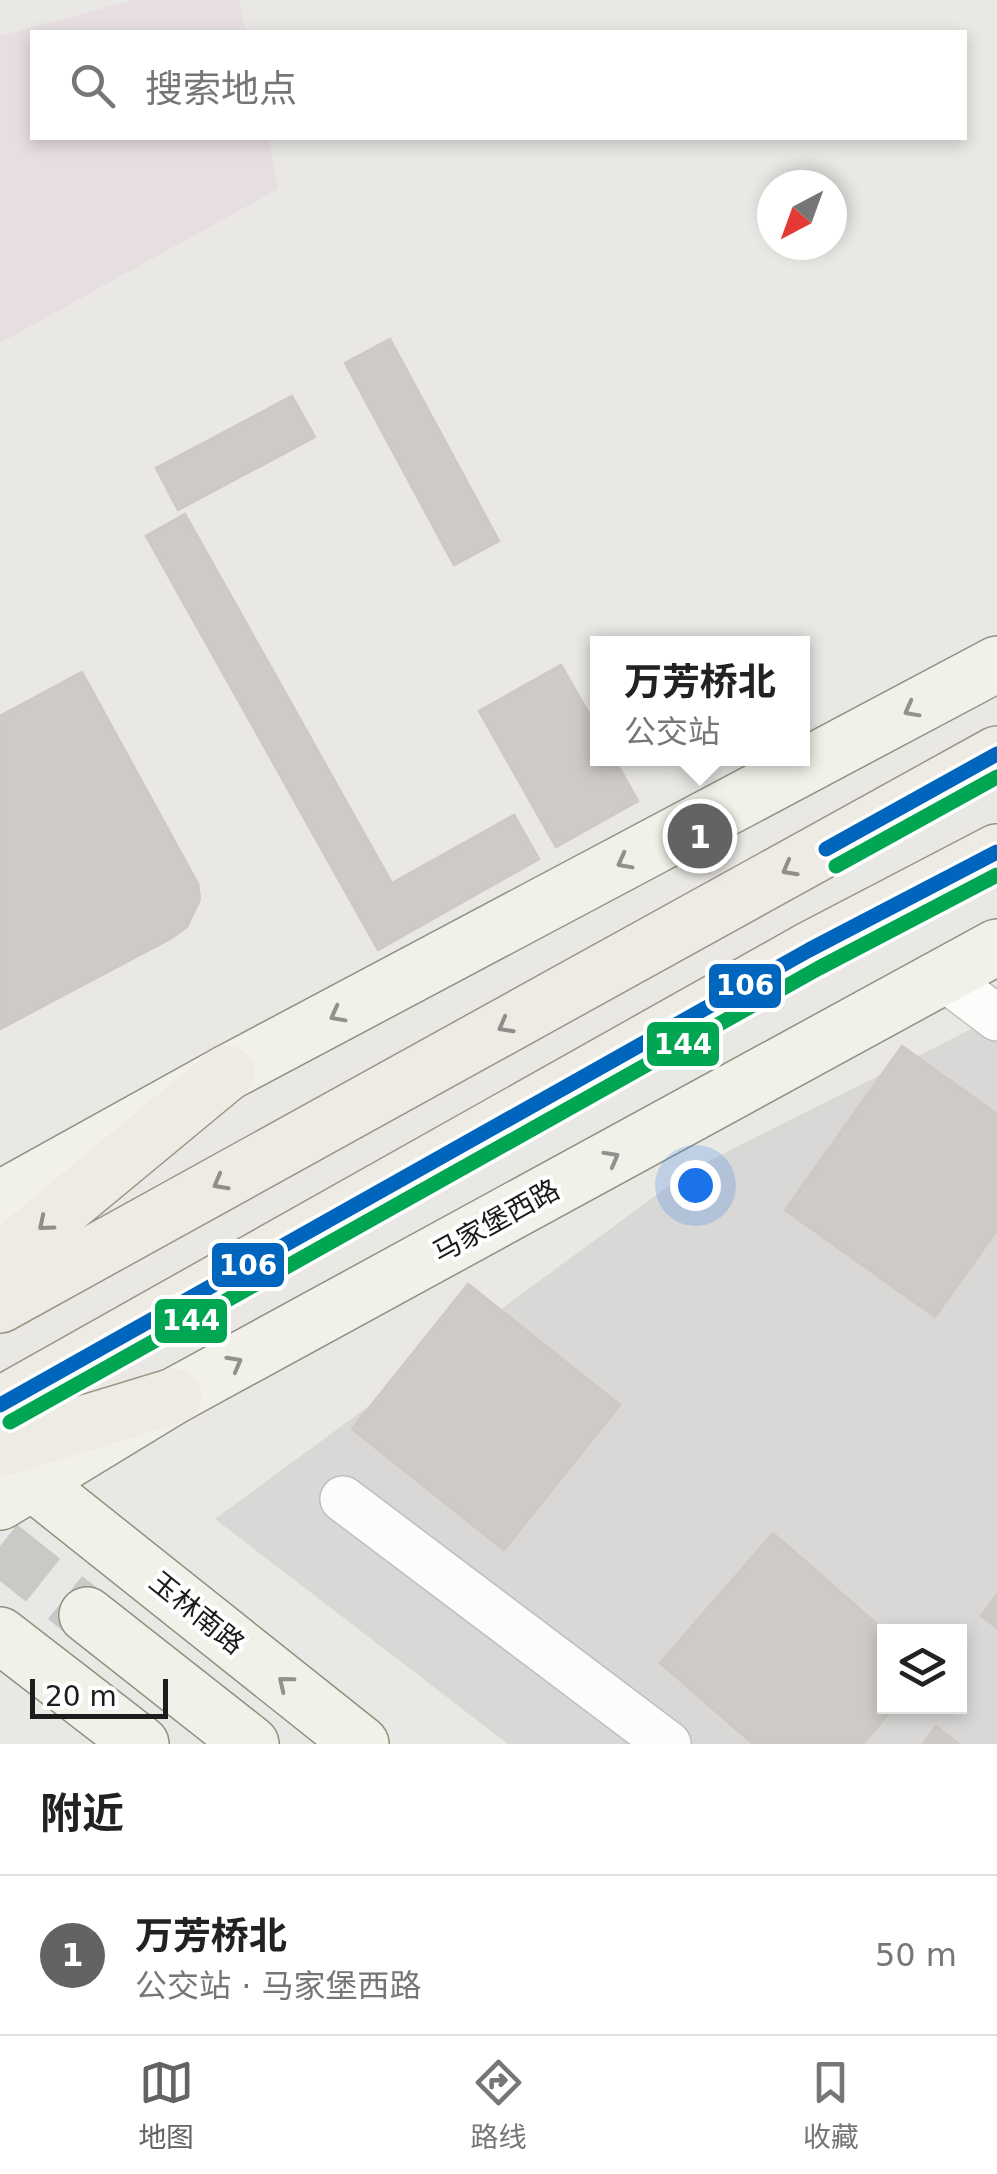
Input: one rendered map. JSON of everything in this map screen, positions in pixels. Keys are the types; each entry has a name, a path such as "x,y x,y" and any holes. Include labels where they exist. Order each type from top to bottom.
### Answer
{"main road":[{"path":"0,1304 997,754"},
{"path":"0,1406 797,957 997,852"},
{"path":"0,1262 228,1073"},
{"path":"11,1478 174,1396"}],"street":[{"path":"810,763 997,664"},
{"path":"0,1199 805,766"},
{"name":"马家堡西路","path":"174,1396 997,946"},
{"path":"943,978 997,1018"},
{"name":"玉林南路","path":"11,1478 361,1744"},
{"path":"343,1499 668,1744"},
{"path":"87,1614 251,1744"},
{"path":"0,1635 140,1744"}],"shaded area":[{"path":"133,0 239,0 246,30 30,30 30,140 268,140 278,189 0,343 0,36"},
{"path":"997,1016 997,1744 508,1744 215,1519 689,1171"}],"building":[{"path":"390,339 499,541 454,565 345,363"},
{"path":"292,396 315,437 178,510 156,468"},
{"path":"185,514 392,883 514,815 539,859 378,950 146,536"},
{"path":"561,665 590,715 590,766 618,766 638,801 556,847 479,711"},
{"path":"82,672 198,884 200,899 187,927 170,939 0,1029 0,716"},
{"path":"902,1046 997,1114 997,1230 935,1317 785,1210"},
{"path":"468,1284 620,1405 504,1550 352,1429"},
{"path":"773,1533 877,1624 877,1714 888,1714 863,1744 753,1744 660,1663"},
{"path":"997,1594 997,1628 981,1616"},
{"path":"936,1726 959,1744 923,1744"}],"tunnel":[{"path":"0,1546 87,1615"}],"transit line":[{"name":"106","path":"826,849 997,754"},
{"name":"144","path":"836,866 997,777"},
{"name":"106","path":"0,1405 809,950 997,852"},
{"name":"144","path":"10,1422 819,968 997,875"}],"place":[{"name":"万芳桥北","path":"700,836"}]}
